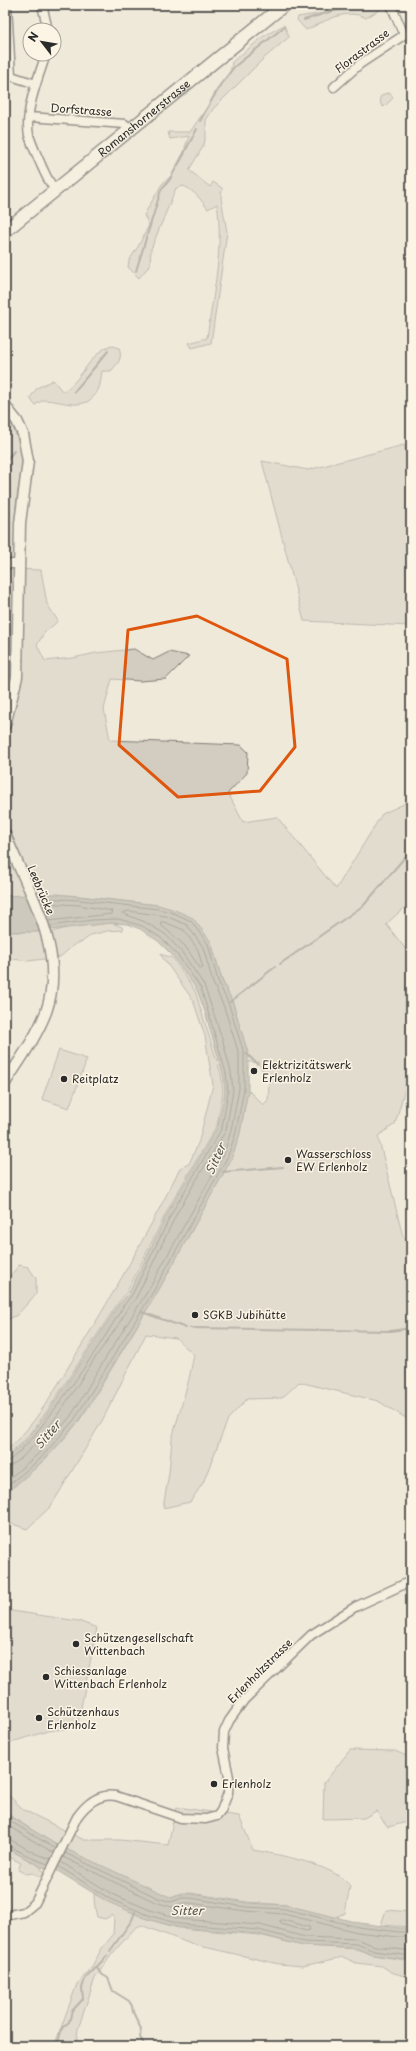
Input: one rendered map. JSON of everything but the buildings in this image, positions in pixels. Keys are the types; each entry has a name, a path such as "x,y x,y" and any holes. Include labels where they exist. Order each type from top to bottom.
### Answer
{"main road":[{"name":"Romanshornerstrasse","path":"5,231 284,5"}],"street":[{"path":"6,5 11,76 36,84"},
{"path":"42,5 46,22"},
{"name":"Florastrasse","path":"334,87 360,64 404,35 391,5"},
{"path":"43,62 36,84 29,117 29,135 52,187 56,190"},
{"name":"Dorfstrasse","path":"29,117 125,124 130,130"},
{"path":"5,406 17,421 23,434 28,461 20,523 18,564 17,677 5,725"},
{"path":"5,564 18,564"},
{"name":"Leebrücke","path":"5,834 42,923 52,956 53,980 46,1012 33,1039 5,1083"},
{"name":"Erlenholzstrasse","path":"5,1916 18,1914 31,1908 85,1806 94,1799 106,1795 116,1796 181,1818 206,1819 217,1816 221,1811 228,1793 228,1771 223,1748 224,1732 229,1721 244,1700 312,1635 355,1607 411,1581"}],"highlighted area":[{"path":"197,616 287,659 295,747 260,791 178,797 119,745 128,630"}],"shaded area":[{"path":"348,5 383,5 384,7 366,18 351,14 343,15 306,30 297,20 298,17 342,10"},
{"path":"284,25 289,37 263,59 213,109 206,120 204,145 189,170 210,187 213,182 222,188 221,198 227,232 211,343 192,348 189,343 207,338 217,271 219,221 217,204 208,209 192,191 184,186 176,188 151,249 150,265 139,278 128,267 129,261 149,225 144,215 162,184 171,176 185,154 185,147 189,136 170,139 168,132 190,132 230,74 232,62 264,36"},
{"path":"386,93 391,94 393,98 384,107 381,105 380,97"},
{"path":"111,345 119,348 120,358 118,363 111,371 102,371 99,388 93,397 87,402 74,404 43,400 35,405 30,398 37,388 53,380 63,392 76,380 103,349"},
{"path":"5,422 11,424 20,446 21,455 21,472 15,512 14,569 41,570 47,604 58,621 44,633 37,645 45,661 134,649 153,660 169,652 189,656 166,679 140,681 112,679 104,709 110,740 241,745 248,752 247,773 228,793 243,822 277,817 336,889 382,814 404,804 411,789 411,902 386,924 411,956 411,1067 395,1124 378,1136 403,1237 411,1242 411,1421 378,1401 299,1382 282,1398 247,1399 228,1419 203,1483 190,1502 163,1508 169,1473 172,1439 189,1379 194,1355 176,1338 146,1334 102,1421 51,1506 27,1529 10,1523 5,1526 5,1494 28,1475 60,1444 88,1408 157,1293 232,1158 240,1133 248,1090 263,1105 268,1100 269,1083 258,1062 247,1062 248,1053 233,1003 222,980 211,942 175,910 158,905 56,894 5,896"},
{"path":"404,445 411,467 411,626 304,621 262,461 308,470"},
{"path":"112,923 122,927 123,930 107,931 91,935 82,942 75,944 60,957 28,961 5,958 5,932 52,932 70,927"},
{"path":"160,954 173,958 195,991 221,1074 223,1092 217,1125 169,1207 127,1292 118,1303 45,1414 22,1443 5,1457 5,1451 34,1421 58,1385 101,1314 155,1218 180,1168 189,1164 199,1141 213,1085 205,1036 193,1000"},
{"name":"Reitplatz","path":"59,1050 87,1059 69,1108 42,1099"},
{"path":"19,1265 28,1267 36,1278 36,1294 17,1315 5,1321 7,1280"},
{"name":"Schiessanlage Wittenbach Erlenholz","path":"5,1610 78,1621 97,1628 77,1727 48,1731 5,1744"},
{"path":"350,1750 395,1751 411,1758 411,1824 407,1822 388,1827 376,1811 364,1818 323,1819 324,1783"},
{"path":"5,1792 24,1810 84,1840 120,1840 168,1845 176,1807 239,1816 253,1850 319,1866 342,1878 350,1886 345,1913 336,1918 286,1905 247,1902 191,1893 181,1893 172,1898 160,1894 55,1844 5,1813"},
{"path":"5,1847 41,1867 41,1869 45,1872 43,1878 33,1873 26,1874 18,1870 21,1863 5,1855"},
{"path":"94,1894 147,1919 178,1928 259,1935 303,1946 356,1949 373,1955 411,1961 411,1978 391,1972 382,1966 356,1963 343,1957 303,1966 279,1964 191,1944 141,1925 135,1928 112,1954 95,1978 78,2029 76,2046 41,2046 55,2044 77,1984 90,1970 102,1948 113,1935 114,1917 112,1915 105,1919 97,1917"},
{"path":"386,1910 411,1912 411,1927 381,1925"}],"water":[{"path":"56,894 158,905 175,910 193,918 211,942 222,980 233,1003 248,1053 248,1090 240,1133 232,1158 157,1293 78,1422 43,1461 5,1493 5,1459 23,1444 46,1415 119,1304 129,1293 170,1208 218,1126 225,1092 223,1074 197,990 174,957 158,941 140,929 127,924 110,923 33,932 5,931 5,896"},
{"name":"Sitter","path":"5,1813 55,1844 172,1898 181,1894 191,1894 247,1903 286,1905 359,1923 411,1928 411,1960 373,1955 356,1948 303,1946 259,1934 178,1927 147,1919 108,1902 56,1870 41,1867 5,1847"}],"waterway":[{"path":"304,20 342,8 358,5"},
{"path":"200,121 220,85 234,67 284,27"},
{"path":"136,271 161,190 170,179 197,129"},
{"path":"74,392 108,351"},
{"path":"5,462 14,451"},
{"path":"280,964 364,905 411,850"},
{"path":"230,1002 275,967"},
{"path":"246,1053 257,1064"},
{"path":"223,1172 283,1167"},
{"path":"142,1312 186,1328"},
{"path":"190,1328 391,1331 411,1328"},
{"path":"110,1951 132,1920 135,1912"},
{"path":"50,2046 58,2042 62,2028 69,2022 72,2011 83,1999 82,1988 85,1979 107,1956"},
{"path":"97,1968 101,1974 108,1978 113,1991 129,2001 141,2029 140,2037 145,2046"}],"place":[{"name":"Elektrizitätswerk Erlenholz","path":"254,1071"},
{"name":"Reitplatz","path":"64,1079"},
{"name":"Wasserschloss EW Erlenholz","path":"288,1160"},
{"name":"SGKB Jubihütte","path":"195,1315"},
{"name":"Schützengesellschaft Wittenbach","path":"76,1644"},
{"name":"Schiessanlage Wittenbach Erlenholz","path":"46,1677"},
{"name":"Schützenhaus Erlenholz","path":"39,1718"},
{"name":"Erlenholz","path":"214,1784"}]}
